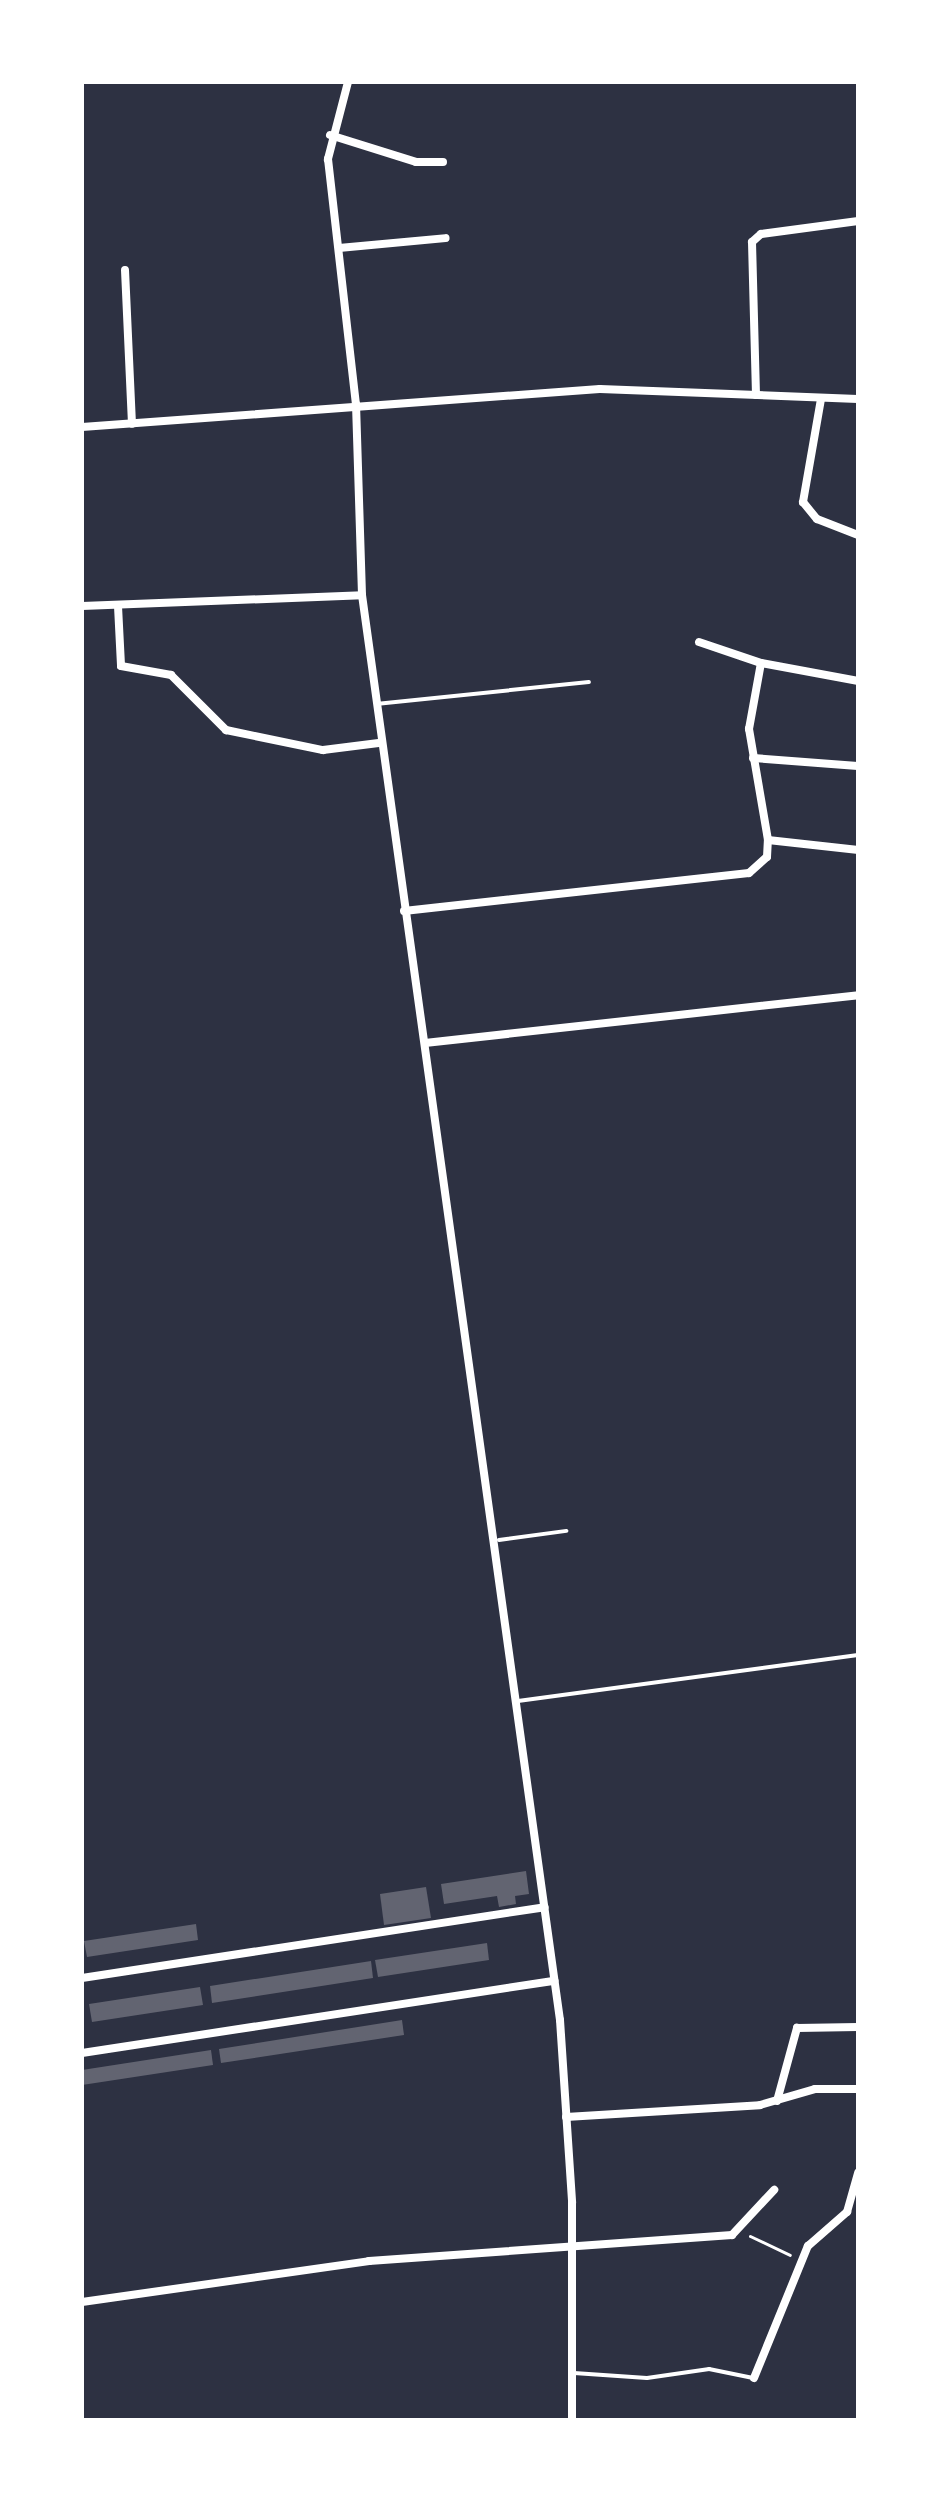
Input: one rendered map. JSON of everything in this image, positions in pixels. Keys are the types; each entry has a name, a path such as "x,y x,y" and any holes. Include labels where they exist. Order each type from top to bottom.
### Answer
{"street":[{"path":"348,82 330,135 356,404 362,595 379,743 499,1540 555,1981 573,2252 572,2420"},
{"path":"330,135 416,162 443,162"},
{"path":"756,395 752,242 761,234 858,221"},
{"path":"339,248 446,238"},
{"path":"125,270 132,424"},
{"path":"82,427 356,404 600,389 858,399"},
{"path":"821,399 803,502 817,519 858,535"},
{"path":"82,606 362,595"},
{"path":"118,606 121,666 168,673 226,730 323,750 379,743"},
{"path":"699,642 761,663 858,681"},
{"path":"404,911 708,882 760,866 768,840 753,758 749,709 761,663"},
{"path":"753,758 858,766"},
{"path":"768,840 858,850"},
{"path":"425,1043 858,995"},
{"path":"82,1978 545,1907"},
{"path":"82,2053 555,1981"},
{"path":"777,2101 797,2028 858,2027"},
{"path":"566,2117 777,2101 815,2089 858,2089"},
{"path":"754,2378 801,2262 819,2232 847,2212 858,2173"},
{"path":"82,2302 369,2261 573,2252 738,2234 774,2190"}],"lane":[{"path":"374,705 589,682"},
{"path":"499,1540 566,1531"},
{"path":"518,1701 858,1655"},
{"path":"574,2373 647,2378 709,2369 754,2378"}],"path":[{"path":"738,2234 801,2262"}],"building":[{"path":"526,1871 529,1894 515,1896 516,1904 499,1907 497,1896 444,1904 441,1884"},
{"path":"426,1887 431,1918 384,1925 380,1894"},
{"path":"196,1924 198,1940 87,1957 84,1941"},
{"path":"487,1943 489,1960 378,1977 375,1960"},
{"path":"371,1961 373,1978 212,2003 210,1986"},
{"path":"200,1987 203,2005 92,2022 89,2004"},
{"path":"402,2020 404,2035 221,2063 219,2049"},
{"path":"211,2050 213,2065 82,2085 82,2070"}]}
